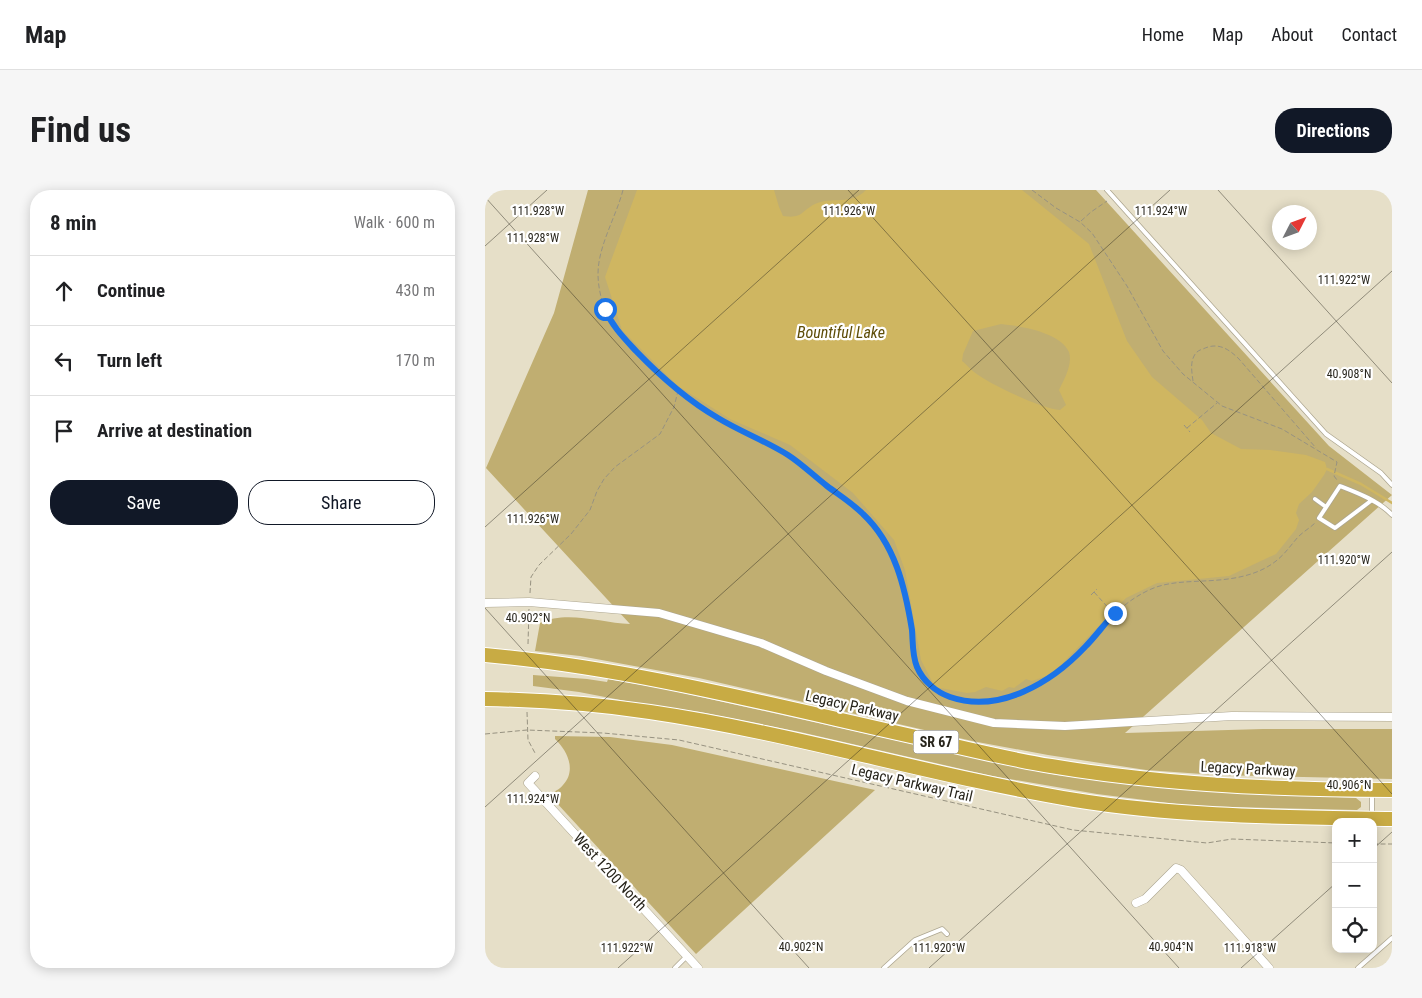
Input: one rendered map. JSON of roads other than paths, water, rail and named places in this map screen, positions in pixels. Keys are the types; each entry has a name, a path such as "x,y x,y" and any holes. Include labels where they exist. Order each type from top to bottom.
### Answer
{"highway":[{"name":"Legacy Parkway","path":"485,656 537,660 671,682 1050,766 1131,777 1238,786 1392,790"},
{"name":"SR 67","path":"485,698 538,700 649,712 741,728 984,782 1076,800 1168,811 1297,817 1372,818"},
{"name":"SR 67","path":"1377,818 1392,819"}],"street":[{"path":"485,603 529,602 659,614 761,644 826,671 907,701 994,723 1065,726 1232,716 1392,716"},
{"name":"West 1200 North","path":"535,776 528,784 698,968"},
{"path":"1136,903 1145,899 1175,868 1181,870 1269,968"}],"lane":[{"path":"1107,190 1326,434 1381,473 1392,485"},
{"path":"1372,500 1335,528 1319,518 1340,486 1360,493 1372,500 1387,509 1392,515"},
{"path":"1315,499 1327,507"},
{"path":"1372,818 1373,790"},
{"path":"884,968 915,940 942,929 947,934"},
{"path":"1358,968 1392,938"},
{"path":"675,968 687,956"}],"water":[{"name":"Bountiful Lake","path":"637,190 774,190 783,216 790,217 798,215 815,204 854,198 866,190 1022,190 1089,244 1127,341 1152,377 1202,420 1211,433 1241,449 1270,450 1306,455 1325,462 1327,469 1312,492 1299,504 1296,513 1299,520 1296,529 1276,554 1229,576 1157,583 1126,598 1052,674 1032,681 1026,679 1014,688 1009,687 1002,691 986,687 967,693 935,687 921,660 905,570 894,540 853,493 790,445 730,419 678,386 622,330 605,277","holes":["1001,324 1028,328 1049,335 1057,339 1069,352 1069,367 1059,390 1066,405 1060,410 1040,405 1003,389 981,377 962,361 973,331"]}],"waterway":[{"path":"1327,469 1361,484 1392,503"}]}
